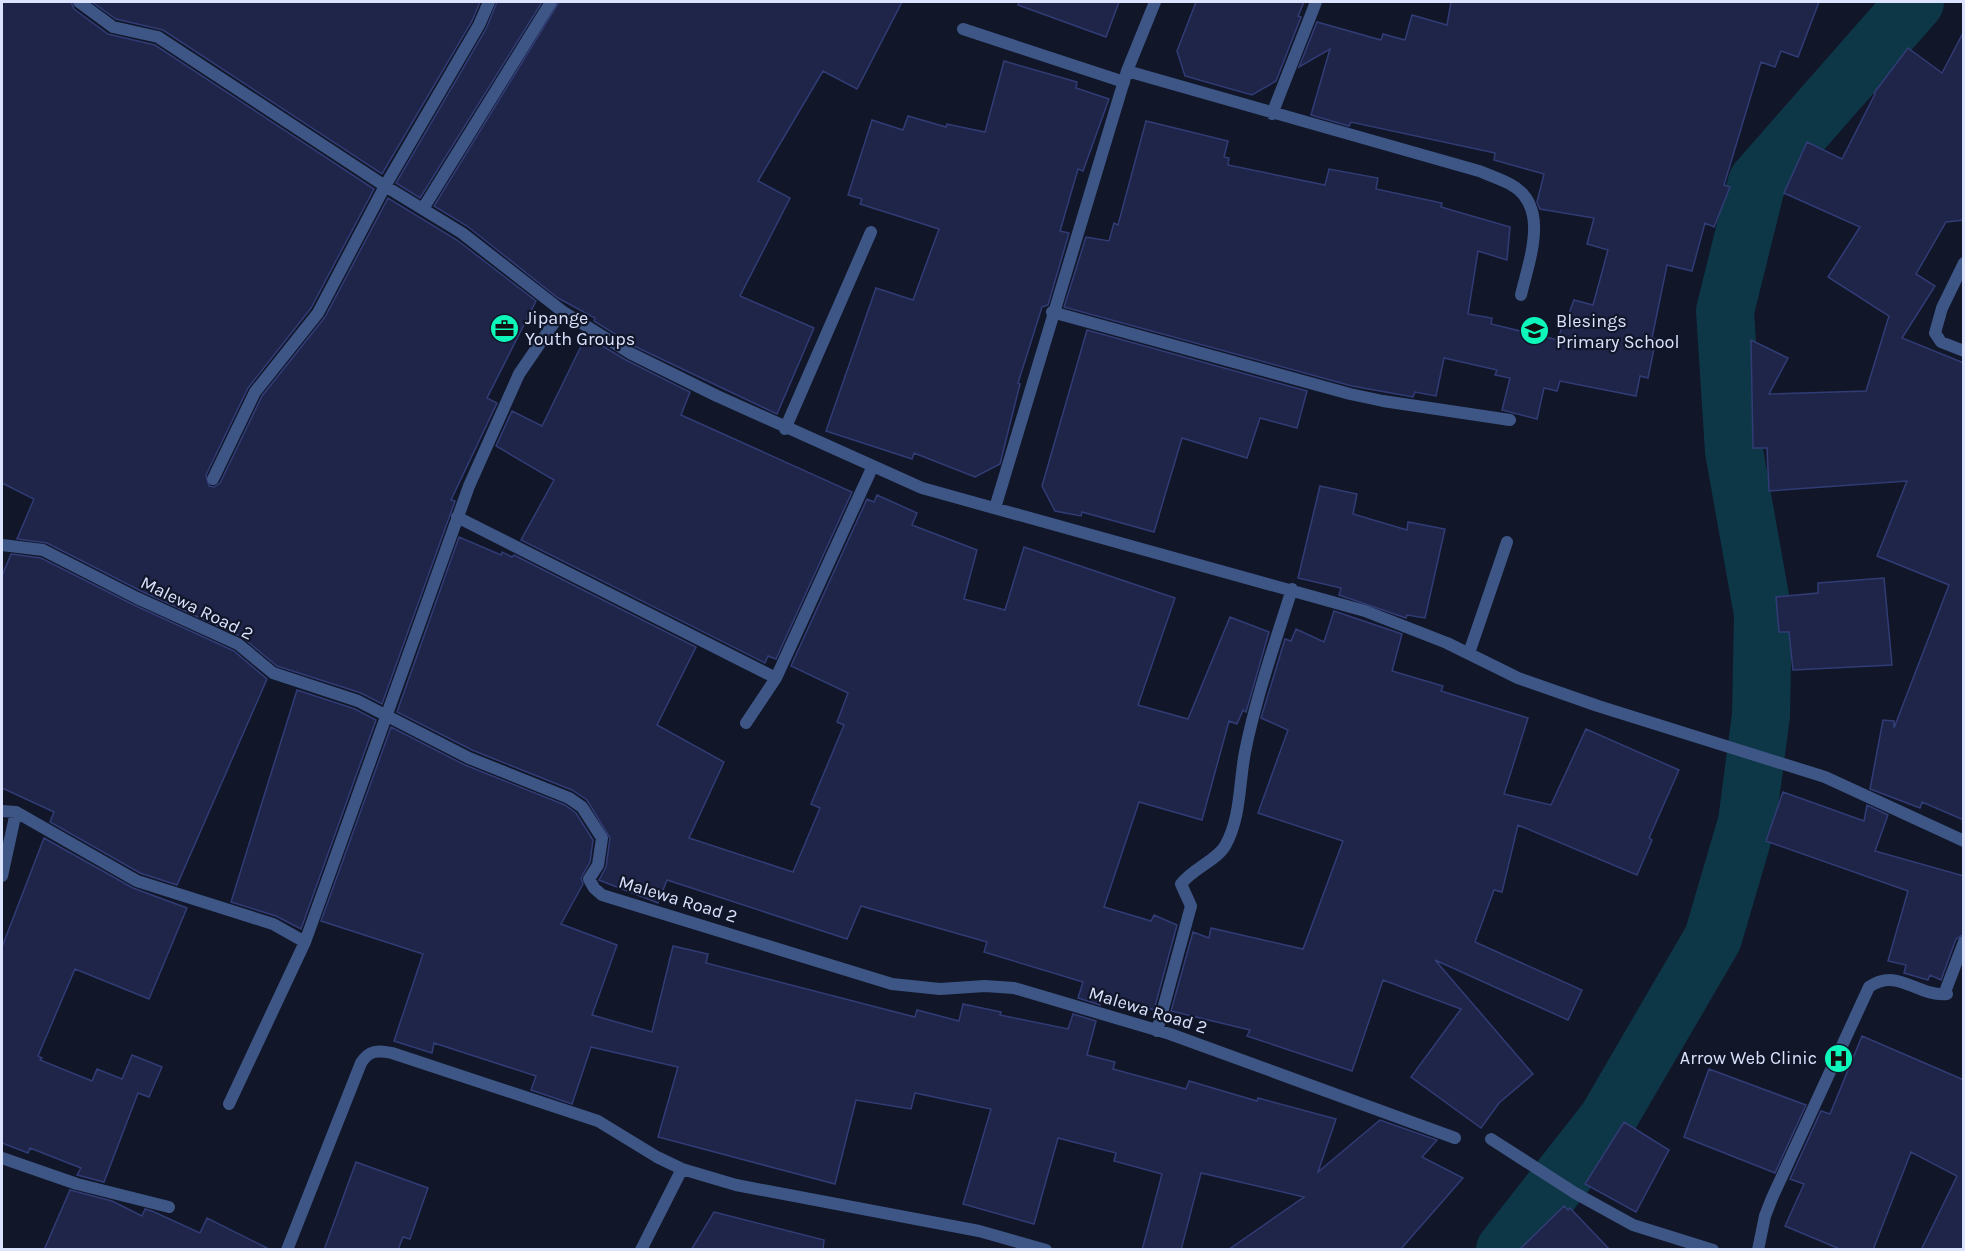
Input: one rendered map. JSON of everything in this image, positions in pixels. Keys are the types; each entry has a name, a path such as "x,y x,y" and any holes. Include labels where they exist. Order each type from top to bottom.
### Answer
{"street":[{"path":"79,2 113,27 158,37 385,186 424,207 562,311 630,353 785,429 872,468 922,488 1051,526 1292,589 1365,611 1468,653 1518,678 1825,777 1964,841"},
{"path":"213,479 255,392 318,313 385,186 479,25 489,2"},
{"path":"424,207 551,2"},
{"path":"994,508 1125,77 1155,2"},
{"path":"1272,114 1316,2"},
{"path":"963,29 1125,77 1272,114 1479,171 1511,184 1528,200 1536,227 1521,295"},
{"path":"785,429 871,232"},
{"path":"1964,263 1942,308 1935,333 1941,342 1964,351"},
{"path":"229,1104 305,942 388,716 457,517 519,374 562,311"},
{"path":"1052,312 1383,402 1510,420"},
{"path":"746,723 776,678 872,468"},
{"path":"457,517 776,678"},
{"path":"1468,653 1507,542"},
{"name":"Malewa Road 2","path":"2,545 43,550 137,598 238,644 273,673 358,701 469,758 569,798 582,807 602,838 598,865 589,879 602,895 892,984 940,989 985,986 1014,988 1157,1031 1455,1138"},
{"path":"1157,1031 1191,906 1181,884 1189,873 1224,849 1233,831 1245,753 1258,699 1292,589"},
{"path":"2,811 16,812 137,881 273,924 305,942"},
{"path":"2,876 16,812"},
{"path":"1758,1250 1765,1216 1772,1197 1869,987 1880,980 1889,978 1937,995 1947,994 1945,992 1964,942"},
{"path":"287,1250 361,1063 366,1055 373,1052 392,1053 598,1121 657,1157 682,1169 736,1185 979,1231 1046,1250"},
{"path":"1491,1139 1575,1193 1633,1225 1713,1250"},
{"path":"2,1158 77,1184 169,1208"},
{"path":"641,1250 682,1169"}],"building":[{"path":"2,2 71,2 74,9 108,34 155,45 374,189 311,308 248,388 206,475 209,486 214,487 220,483 262,396 325,317 388,198 457,240 536,301 487,398 497,403 451,500 455,501 382,704 361,693 277,666 242,637 141,591 47,543 17,539 34,499 2,483"},
{"path":"92,2 480,2 472,21 382,174 163,30 116,19"},
{"path":"497,2 542,2 420,198 396,183 486,29"},
{"path":"559,2 902,2 857,89 823,71 758,181 790,198 740,296 814,328 777,414 634,346 594,321 595,318 558,298 467,226 434,206"},
{"path":"1019,2 1119,2 1106,37 1018,5"},
{"path":"1196,2 1304,2 1298,16 1301,17 1276,81 1252,95 1185,76 1177,51"},
{"path":"1451,2 1819,2 1798,57 1781,51 1775,67 1761,62 1724,185 1730,187 1714,227 1705,223 1692,271 1667,265 1652,338 1656,339 1648,378 1640,376 1636,396 1560,381 1557,391 1544,388 1537,419 1502,410 1510,378 1495,375 1497,370 1444,358 1436,396 1415,392 1413,397 1352,386 1064,307 1086,237 1109,241 1114,223 1118,225 1146,121 1228,141 1224,157 1229,158 1228,165 1325,185 1329,169 1378,178 1376,189 1442,203 1441,207 1510,227 1507,260 1478,251 1468,314 1492,318 1491,324 1558,340 1564,319 1567,319 1574,300 1593,305 1608,250 1587,244 1594,218 1540,209 1537,202 1544,174 1494,160 1495,153 1351,122 1349,126 1311,115 1330,49 1299,67 1317,22 1381,40 1383,34 1405,40 1412,15 1447,25"},
{"path":"1964,31 1964,220 1946,222 1916,274 1935,286 1902,338 1964,363 1964,820 1922,802 1920,808 1870,789 1883,720 1894,721 1894,728 1949,585 1877,556 1907,481 1769,491 1767,448 1753,448 1751,340 1788,358 1769,394 1866,391 1889,316 1828,277 1860,227 1784,193 1807,142 1842,159 1874,93 1908,48 1942,73"},
{"path":"1004,61 1077,82 1076,88 1109,99 1083,171 1078,169 1060,231 1069,233 1048,305 1042,307 1018,383 1020,384 1000,464 975,477 914,453 912,459 826,431 876,288 913,300 939,229 860,204 862,199 848,195 872,120 903,130 908,116 946,127 947,124 985,132"},
{"path":"1087,330 1307,391 1297,428 1260,418 1247,458 1182,438 1154,532 1082,512 1081,516 1055,511 1042,486"},
{"path":"586,336 626,360 690,392 681,415 852,492 776,659 768,656 765,663 521,540 554,480 496,446 512,411 542,426"},
{"path":"1320,486 1357,494 1353,514 1407,530 1408,522 1445,529 1425,618 1407,615 1406,618 1339,595 1341,588 1298,578"},
{"path":"877,495 917,513 912,525 977,550 964,599 1005,610 1024,547 1175,598 1138,705 1188,719 1230,617 1269,632 1246,712 1243,710 1237,724 1229,721 1202,820 1139,802 1104,907 1151,921 1154,915 1177,925 1154,1010 1103,995 1100,1005 1078,998 1083,982 984,952 987,942 861,906 847,939 667,880 658,903 599,880 606,867 610,838 587,800 572,790 472,750 397,712 459,537 501,555 502,552 512,557 514,555 696,647 657,725 724,762 689,838 793,872 820,808 811,804 844,725 837,722 848,693 791,666 867,499 874,502"},
{"path":"11,554 41,558 134,605 234,651 267,679 177,885 140,873 50,822 54,812 2,788 2,576"},
{"path":"1884,578 1892,665 1793,670 1789,632 1779,632 1776,597 1818,593 1818,583"},
{"path":"1334,611 1402,634 1392,671 1443,686 1441,691 1528,718 1504,794 1551,805 1586,729 1679,770 1649,838 1652,840 1637,875 1518,825 1502,892 1494,890 1475,942 1582,990 1568,1020 1435,960 1533,1074 1499,1103 1481,1128 1411,1077 1461,1009 1383,980 1352,1071 1247,1036 1250,1030 1171,1011 1193,932 1209,938 1211,928 1303,949 1343,841 1258,813 1288,730 1261,718 1285,639 1291,641 1296,629 1324,642"},
{"path":"297,690 355,709 376,720 301,929 276,916 231,902"},
{"path":"391,727 465,765 565,805 576,813 593,840 590,862 581,878 583,884 561,924 617,945 592,1015 652,1032 673,946 708,954 706,963 915,1017 917,1010 959,1021 963,1004 1001,1012 1000,1015 1068,1029 1073,1014 1096,1021 1087,1055 1115,1062 1113,1069 1186,1089 1189,1081 1257,1101 1258,1098 1336,1119 1318,1172 1380,1120 1437,1140 1422,1157 1463,1178 1400,1250 1228,1250 1304,1197 1201,1173 1181,1250 1142,1250 1162,1174 1114,1161 1116,1153 1058,1138 1034,1224 963,1204 991,1109 915,1093 911,1109 856,1100 835,1184 658,1137 678,1067 591,1047 572,1104 531,1090 536,1076 434,1043 432,1053 394,1041 423,954 321,921"},
{"path":"1783,792 1864,821 1867,805 1888,815 1875,851 1964,876 1964,934 1956,939 1941,980 1930,975 1928,980 1904,973 1906,965 1888,961 1908,891 1766,841"},
{"path":"44,838 133,888 187,908 149,999 75,969 38,1056 42,1058 40,1060 92,1081 97,1069 122,1079 132,1055 162,1067 149,1097 138,1093 104,1182 77,1175 81,1168 30,1148 28,1153 2,1143 2,947"},
{"path":"1862,1036 1964,1080 1964,1250 1921,1250 1957,1176 1911,1152 1873,1250 1842,1250 1785,1226 1804,1184 1790,1179 1821,1111 1830,1114"},
{"path":"1709,1069 1806,1105 1775,1173 1684,1137"},
{"path":"1624,1122 1669,1150 1636,1212 1585,1184"},
{"path":"356,1162 428,1188 410,1239 403,1237 398,1250 324,1250"},
{"path":"70,1190 112,1201 142,1216 145,1209 152,1211 200,1233 207,1218 271,1250 44,1250"},
{"path":"1564,1206 1568,1210 1570,1208 1610,1250 1519,1250"},
{"path":"714,1212 824,1240 823,1250 691,1250"}],"waterway":[{"path":"1505,1250 1607,1120 1713,938 1747,822 1761,715 1763,614 1734,451 1725,311 1757,182 1915,2"}],"place":[{"name":"Jipange Youth Groups","path":"504,328"},
{"name":"Blesings Primary School","path":"1535,331"},
{"name":"Arrow Web Clinic","path":"1838,1058"}]}
